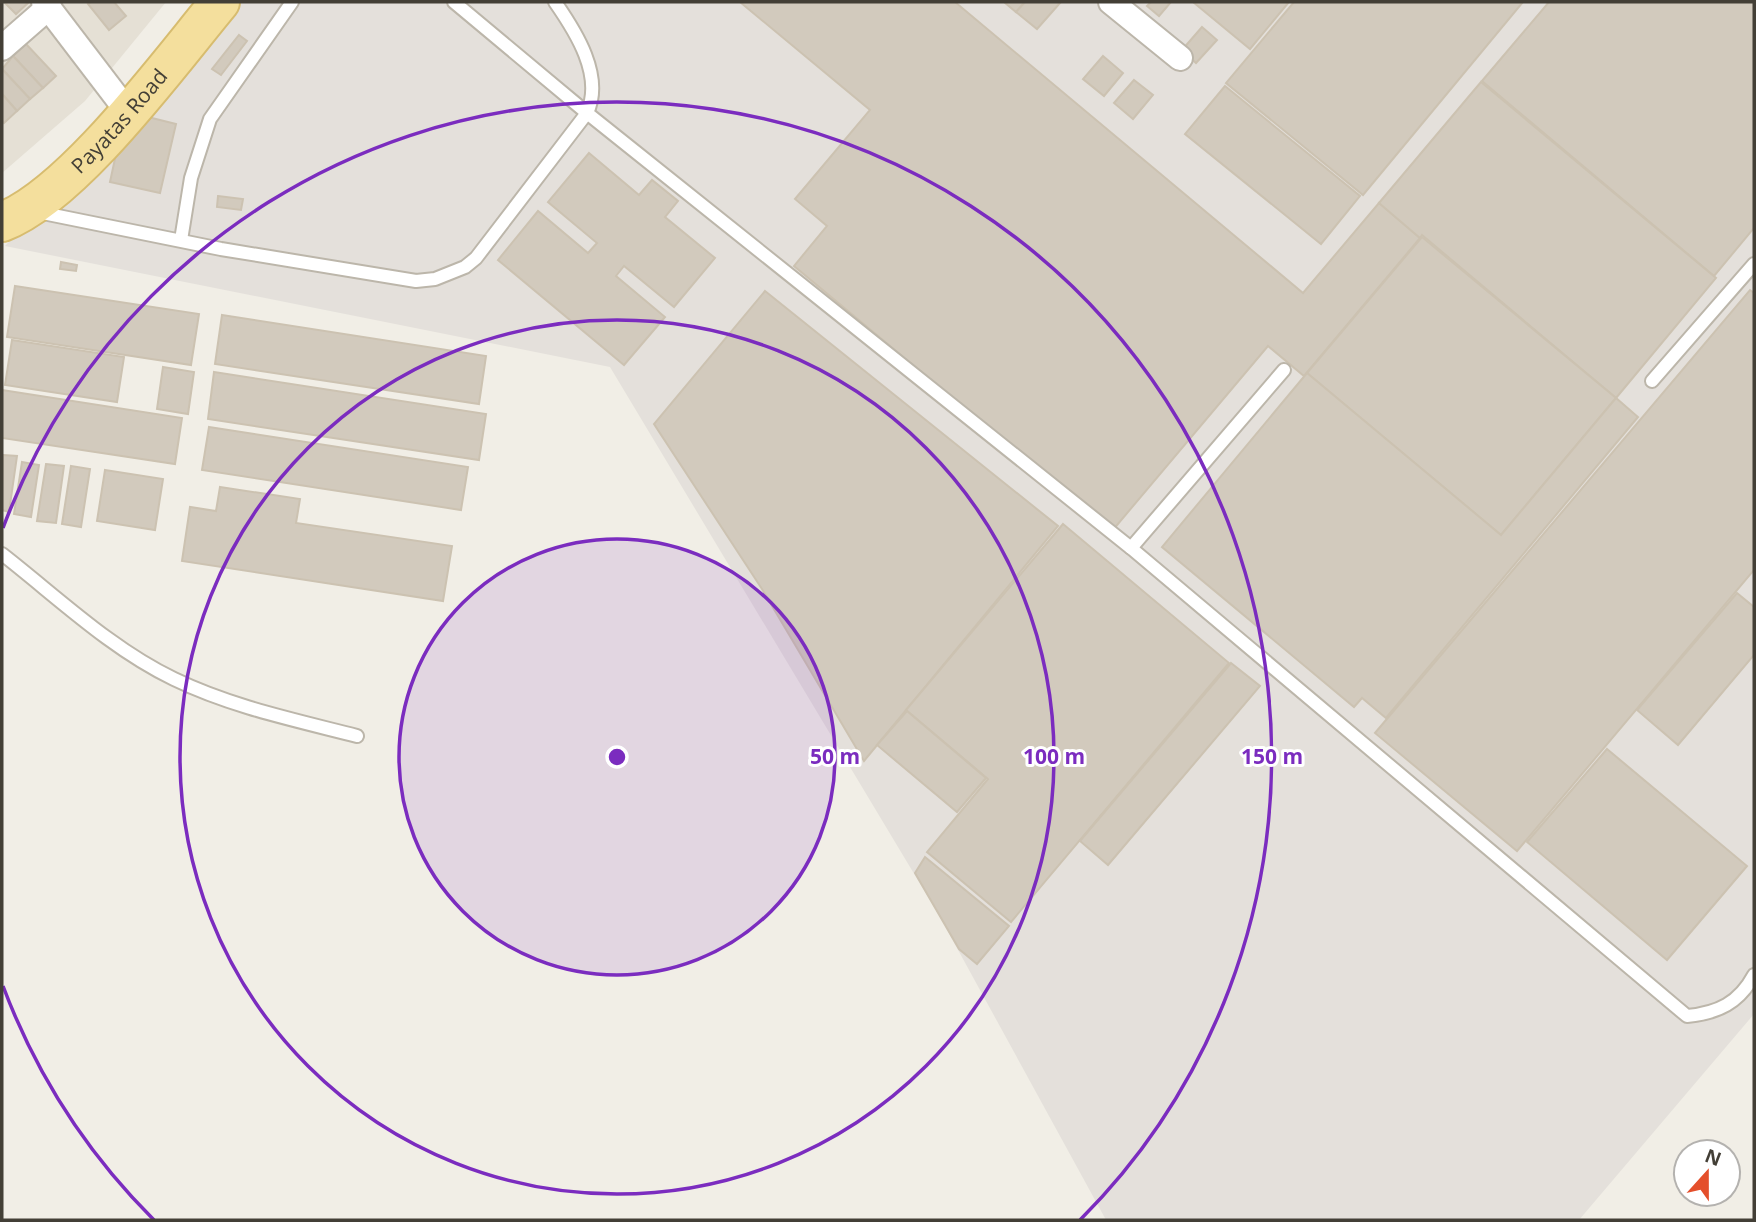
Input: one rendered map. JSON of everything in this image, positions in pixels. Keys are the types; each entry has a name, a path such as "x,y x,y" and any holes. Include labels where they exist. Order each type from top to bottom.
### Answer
{"main road":[{"name":"Payatas Road","path":"15,216 68,175 128,112 220,2"}],"street":[{"path":"1111,2 1180,58"},
{"path":"2,48 46,5 128,112"}],"lane":[{"path":"181,240 191,178 210,119 292,2"},
{"path":"454,2 587,113 1131,548 1687,1016 1713,1014 1735,1000 1754,975"},
{"path":"15,216 181,240 416,281 435,279 465,267 488,246 587,113 594,99 594,79 577,38 555,2"},
{"path":"1652,380 1754,264"},
{"path":"1131,548 1284,370"},
{"path":"2,554 124,648 172,678 223,700 357,736"}],"shaded area":[{"path":"2,2 166,2 85,101 2,173"},
{"path":"234,2 1754,2 1754,1014 1579,1220 1106,1220 940,917 610,367 5,246"}],"building":[{"path":"4,2 27,2 28,3 16,14"},
{"path":"114,2 126,16 109,30 88,4"},
{"path":"740,2 955,2 1303,293 1379,203 1420,238 1304,376 1268,346 1112,531 794,266 827,226 795,199 870,110"},
{"path":"1004,2 1025,2 1016,12"},
{"path":"1025,2 1060,3 1037,29 1016,12"},
{"path":"1151,2 1171,2 1159,16 1147,6"},
{"path":"1193,2 1289,2 1250,49"},
{"path":"1294,2 1523,2 1363,195 1226,83"},
{"path":"1549,2 1754,2 1754,228 1714,276 1482,81"},
{"path":"1202,27 1217,40 1196,63 1182,50"},
{"path":"239,35 247,41 221,75 212,69"},
{"path":"26,44 56,76 43,88 13,56"},
{"path":"13,56 43,88 30,99 2,69"},
{"path":"1103,56 1123,73 1104,96 1083,79"},
{"path":"2,69 30,99 17,111 2,94"},
{"path":"1134,80 1153,95 1133,119 1114,103"},
{"path":"1481,82 1716,278 1616,398 1422,235 1420,238 1379,203"},
{"path":"1225,86 1360,196 1321,244 1185,134"},
{"path":"2,94 17,111 4,123 2,120"},
{"path":"140,115 176,124 160,193 110,182 119,140"},
{"path":"589,153 639,195 652,180 678,201 665,217 715,258 674,307 624,266 616,276 665,317 624,365 498,260 538,211 588,253 597,243 548,202"},
{"path":"218,196 243,199 241,210 217,207"},
{"path":"1422,237 1616,398 1501,535 1307,373"},
{"path":"61,262 77,265 76,271 60,269"},
{"path":"15,286 199,314 191,365 7,337"},
{"path":"1750,290 1754,293 1754,570 1517,851 1375,733"},
{"path":"765,291 1058,526 864,761 762,589 654,424"},
{"path":"222,315 486,356 479,404 215,364"},
{"path":"12,340 124,357 117,402 5,385"},
{"path":"163,367 194,372 188,414 157,409"},
{"path":"214,372 486,414 479,460 208,419"},
{"path":"1307,373 1501,535 1616,398 1638,417 1386,718 1362,698 1354,707 1162,547"},
{"path":"2,390 182,418 175,464 2,438"},
{"path":"209,427 468,467 461,510 202,470"},
{"path":"3,455 17,456 9,512 2,510"},
{"path":"22,462 39,465 31,517 14,514"},
{"path":"46,464 64,466 56,523 37,521"},
{"path":"71,466 90,469 81,527 62,524"},
{"path":"105,470 163,479 155,530 97,521"},
{"path":"220,487 300,499 296,523 452,546 443,601 182,561 190,507 216,511"},
{"path":"1063,524 1229,663 1011,922 927,852 988,779 906,710"},
{"path":"1737,593 1754,607 1754,655 1678,745 1637,710"},
{"path":"1231,663 1260,686 1108,865 1080,841"},
{"path":"907,711 986,778 957,812 877,745"},
{"path":"1607,749 1747,866 1667,960 1527,842"},
{"path":"925,857 1009,926 977,964 959,949 915,873"}]}
